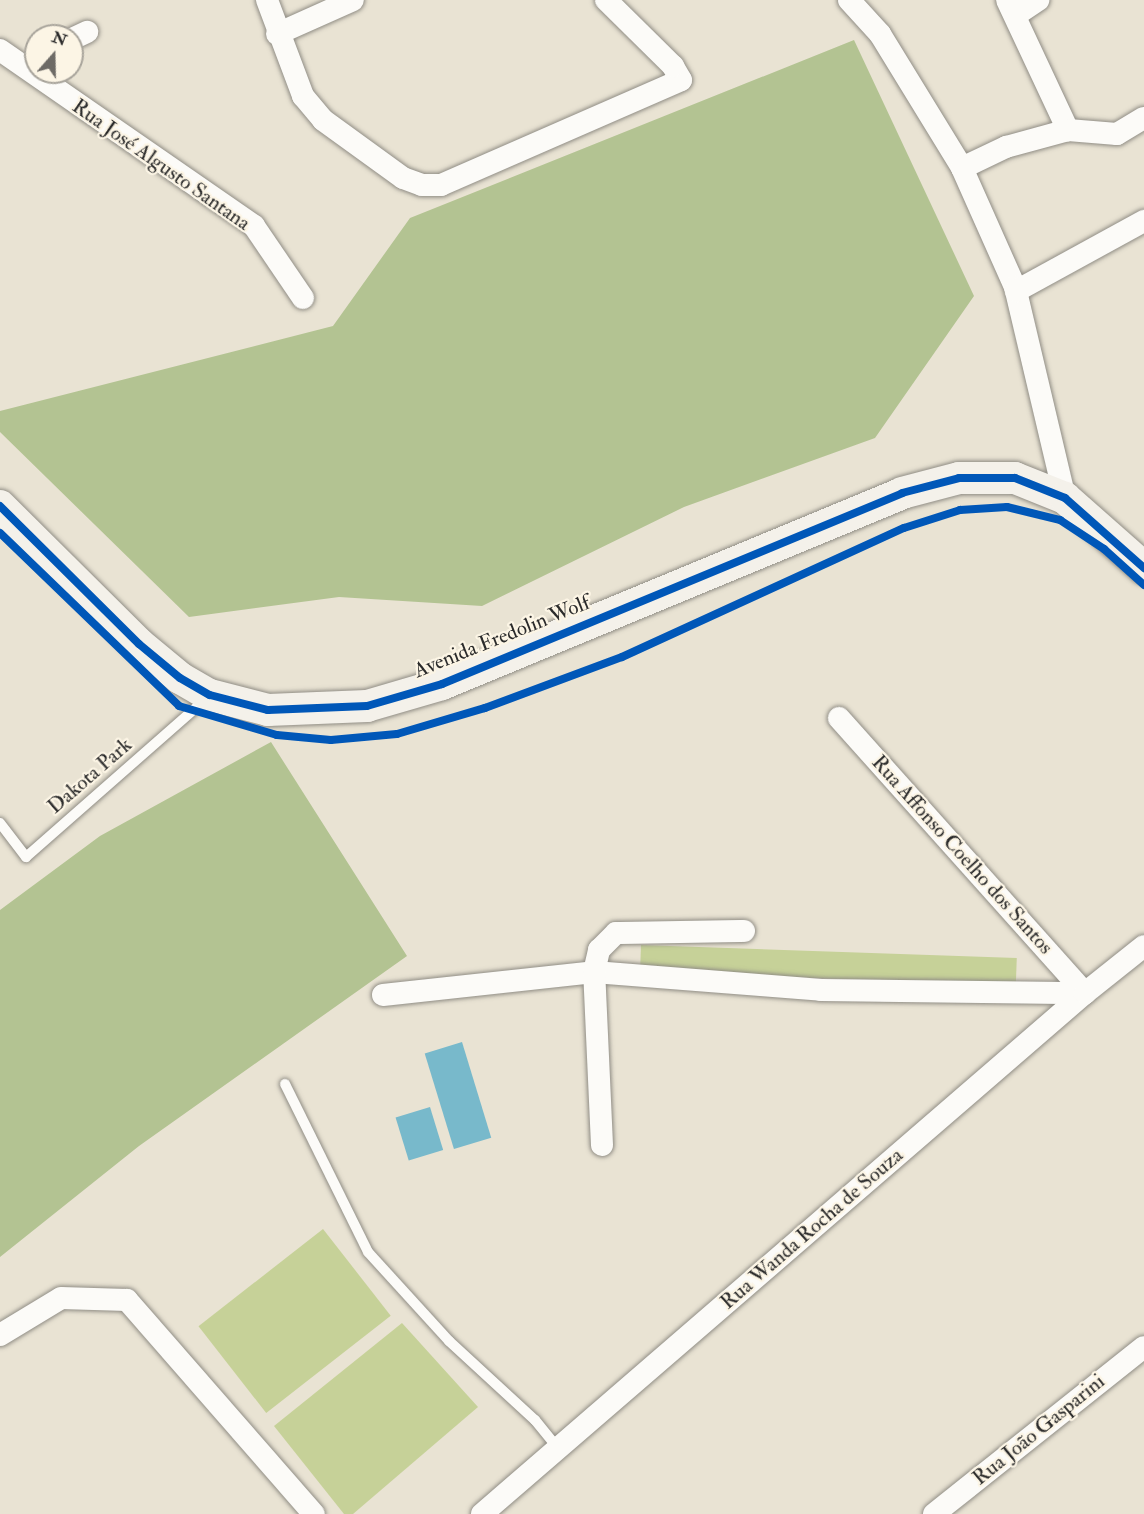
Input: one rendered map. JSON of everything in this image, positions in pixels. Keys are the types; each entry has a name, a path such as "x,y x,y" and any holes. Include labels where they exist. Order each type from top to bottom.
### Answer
{"main road":[{"name":"Avenida Fredolin Wolf","path":"0,506 139,644 180,678 210,695 268,711 367,706 442,684 902,493 959,478 1015,478 1065,498 1144,568"}],"street":[{"path":"267,0 277,34 303,96 323,120 403,178 422,185 441,185 681,80 673,66 606,0"},
{"path":"277,34 353,0"},
{"path":"849,0 880,34 963,168 1016,291 1065,498"},
{"path":"1038,0 1012,8 1068,130"},
{"name":"Rua José Algusto Santana","path":"13,60 254,226 303,298"},
{"path":"963,168 1006,147 1068,130 1117,134 1144,118"},
{"path":"1016,291 1144,220"},
{"name":"Rua Affonso Coelho dos Santos","path":"840,718 1084,993"},
{"path":"602,1144 594,972 599,950 616,933 744,931"},
{"name":"Rua Wanda Rocha de Souza","path":"482,1514 1084,993 1144,946"},
{"path":"383,995 594,972 821,990 1084,993"},
{"path":"0,1335 61,1298 127,1300 314,1514"},
{"name":"Rua João Gasparini","path":"934,1514 1144,1347"}],"lane":[{"name":"Dakota Park","path":"0,823 26,857 210,695"},
{"path":"285,1084 368,1252 449,1341 536,1420 558,1448"}],"green space":[{"path":"854,40 974,296 875,438 684,507 482,606 339,597 189,617 0,432 0,411 333,326 410,218"},
{"path":"271,742 407,956 139,1146 0,1257 0,910 100,836"},
{"path":"641,945 1017,958 1016,985 640,972"},
{"path":"323,1229 391,1316 266,1413 198,1326"},
{"path":"402,1323 478,1407 353,1514 344,1514 274,1426"}],"water":[{"path":"462,1042 491,1138 454,1149 425,1053"},
{"path":"430,1107 443,1150 409,1161 396,1118"}],"cycle path":[{"path":"0,506 139,644 180,678 210,695 268,710 367,706 442,684 902,493 959,478 1015,478 1065,498 1144,568"},
{"path":"0,533 179,706 277,735 331,740 397,734 485,708 622,657 904,528 960,510 1007,507 1060,520 1104,549 1144,585"}]}
